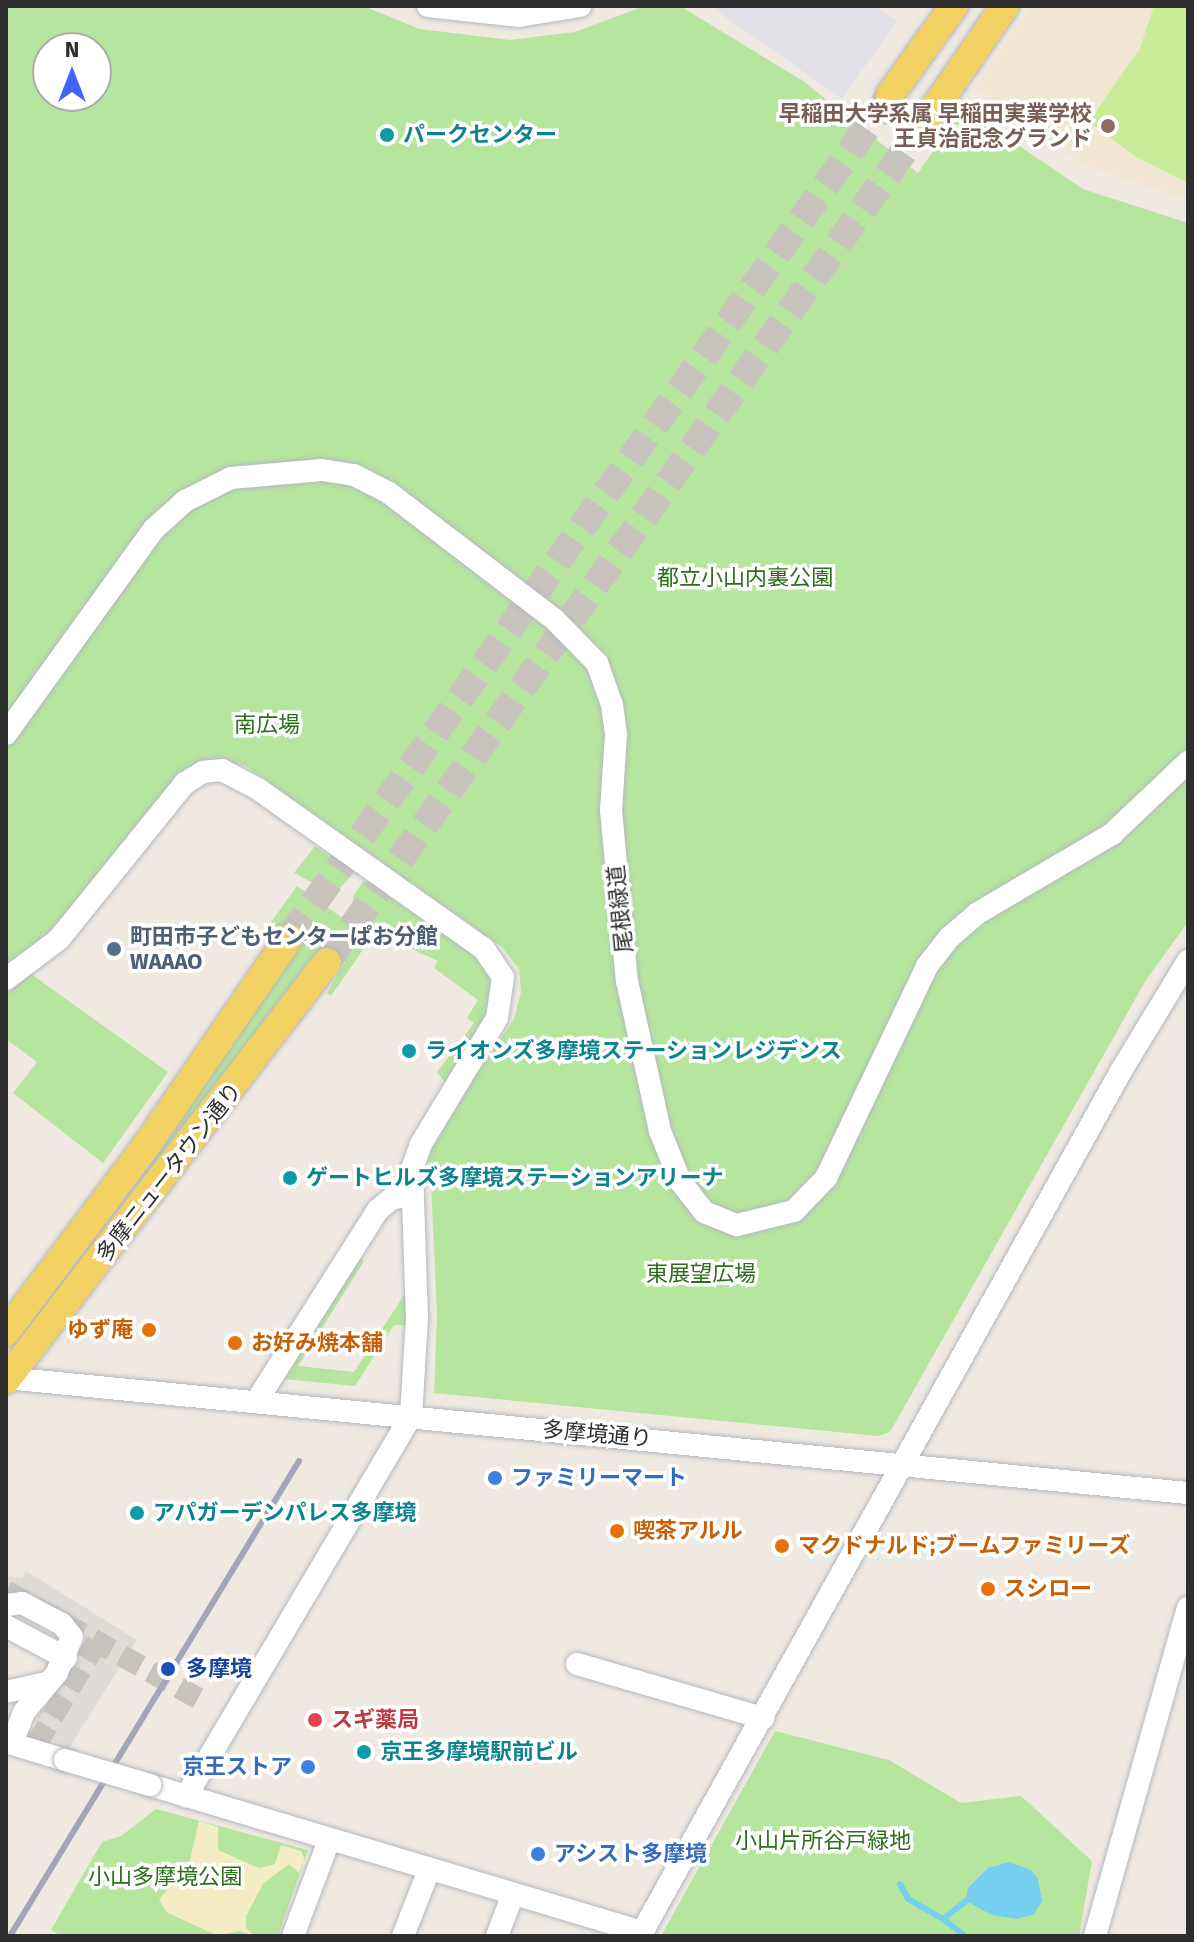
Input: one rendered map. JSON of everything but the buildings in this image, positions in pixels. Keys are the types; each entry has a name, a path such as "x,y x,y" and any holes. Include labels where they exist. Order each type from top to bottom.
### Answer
{"main road":[{"path":"890,95 954,6"},
{"path":"927,119 1005,6"},
{"name":"多摩ニュータウン通り","path":"6,1332 144,1149 289,938"},
{"name":"多摩ニュータウン通り","path":"7,1378 327,962"}],"street":[{"path":"428,6 519,16 580,6"},
{"name":"尾根緑道","path":"6,734 154,529 185,501 231,478 322,470 354,475 389,493 554,619 597,663 612,705 616,735 611,810 627,981 660,1131 680,1181 704,1212 737,1225 762,1223 794,1211 826,1178 927,966 950,937 978,913 1112,834 1188,762"},
{"path":"6,979 59,939 193,776 222,770 242,778 484,949 503,977 497,1018 421,1144 410,1195 417,1318 411,1416 186,1796"},
{"path":"6,1605 22,1603 62,1624 72,1637 66,1658 24,1712 9,1743 641,1934 1121,1071 1188,961"},
{"path":"256,1402 378,1210 391,1199 410,1195"},
{"name":"多摩境通り","path":"7,1378 1188,1493"},
{"path":"1095,1936 1188,1608"},
{"path":"6,1626 66,1658"},
{"path":"577,1664 610,1663 763,1718"},
{"path":"6,1692 47,1683"},
{"path":"293,1936 329,1840"},
{"path":"403,1936 429,1870"},
{"path":"497,1936 513,1894"}],"shaded area":[{"path":"710,6 875,6 897,21 842,99"},
{"name":"早稲田大学系属 早稲田実業学校 王貞治記念グランド","path":"1032,6 1188,6 1188,200 1082,164 975,87"},
{"path":"26,1571 137,1640 69,1748 45,1737 35,1719 84,1653 86,1633 78,1622 28,1592 6,1591 6,1576 22,1578"}],"green space":[{"name":"都立小山内裏公園","path":"6,6 363,6 420,29 510,40 575,32 645,6 680,6 803,81 918,173 953,123 978,118 1083,189 1188,223 1188,922 1146,980 890,1432 879,1436 434,1393 437,1315 430,1162 424,1162 434,1137 514,1019 521,992 519,969 502,947 244,765 209,760 196,765 45,936 6,967"},
{"path":"1154,6 1188,6 1188,183 1136,157 1089,122 1140,48"},
{"path":"315,846 354,873 334,894 294,873"},
{"path":"364,880 479,956 495,978 494,1001 446,1084 437,1072 474,1023 467,1018 478,1000 434,968 438,961 383,936 352,911 353,897"},
{"path":"297,886 371,938 331,996 327,993 345,962 344,949 331,945 309,961 215,1092 130,1191 299,946 304,922 297,915 256,943"},
{"path":"31,974 168,1072 103,1163 13,1093 37,1062 6,1039 6,994"},
{"path":"355,1257 364,1261 298,1366 354,1372 408,1289 408,1325 394,1325 355,1386 284,1379 281,1374"},
{"name":"小山片所谷戸緑地","path":"775,1731 889,1760 961,1803 1021,1796 1092,1861 1079,1936 661,1936"},
{"name":"小山多摩境公園","path":"156,1809 308,1850 278,1936 62,1936 51,1930 102,1842 121,1836"}],"sand":[{"path":"199,1821 218,1827 218,1850 259,1868 275,1864 281,1845 301,1851 305,1859 299,1873 289,1864 263,1884 246,1916 246,1928 255,1936 239,1931 218,1936 166,1912 159,1899 188,1868"}],"water":[{"path":"1009,1862 1031,1870 1038,1879 1042,1901 1034,1914 1017,1919 992,1915 966,1901 968,1888 988,1868"}],"waterway":[{"path":"900,1884 908,1899 943,1919"},
{"path":"965,1936 943,1919 966,1901"}],"tunnel":[{"path":"289,938 890,95"},
{"path":"327,962 927,119"},
{"path":"6,1591 205,1702"},
{"path":"14,1738 36,1745 97,1642"}],"railway":[{"path":"10,1936 299,1461"}],"place":[{"name":"早稲田大学系属 早稲田実業学校 王貞治記念グランド","path":"1108,126"},
{"name":"パークセンター","path":"387,135"},
{"name":"町田市子どもセンターぱお分館 WAAAO","path":"114,949"},
{"name":"ライオンズ多摩境ステーションレジデンス","path":"409,1051"},
{"name":"ゲートヒルズ多摩境ステーションアリーナ","path":"290,1178"},
{"name":"ゆず庵","path":"149,1330"},
{"name":"お好み焼本舗","path":"235,1343"},
{"name":"ファミリーマート","path":"495,1478"},
{"name":"アパガーデンパレス多摩境","path":"137,1513"},
{"name":"喫茶アルル","path":"617,1531"},
{"name":"マクドナルド;ブームファミリーズ","path":"782,1546"},
{"name":"スシロー","path":"988,1589"},
{"name":"多摩境","path":"168,1669"},
{"name":"スギ薬局","path":"315,1720"},
{"name":"京王多摩境駅前ビル","path":"364,1752"},
{"name":"京王ストア","path":"308,1767"},
{"name":"アシスト多摩境","path":"538,1854"}],"park label":[{"name":"南広場","path":"267,725"},
{"name":"東展望広場","path":"701,1274"}]}
